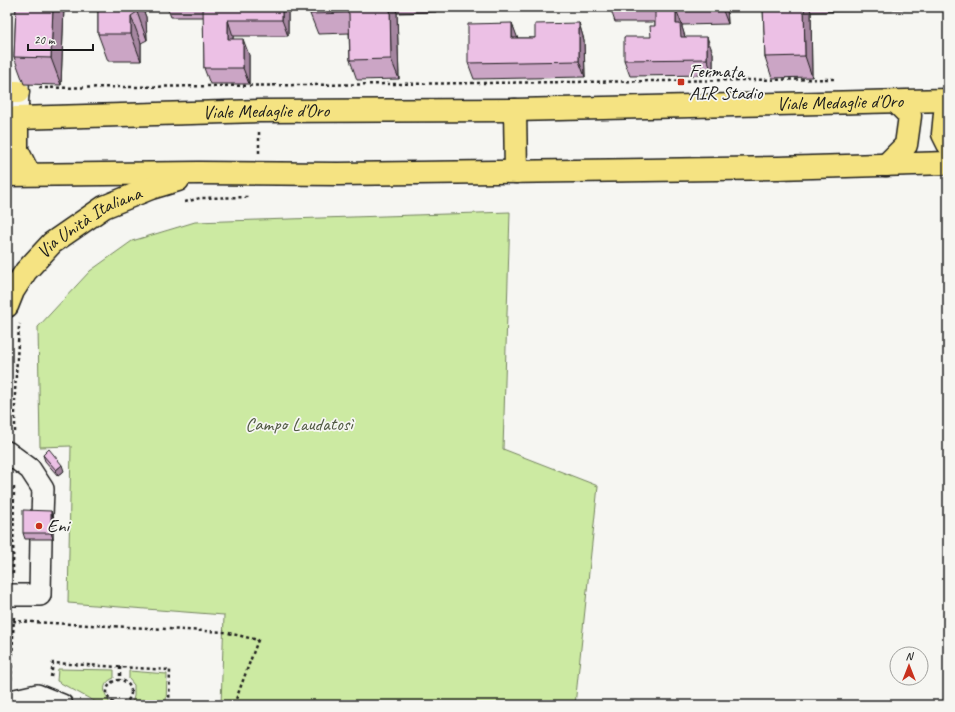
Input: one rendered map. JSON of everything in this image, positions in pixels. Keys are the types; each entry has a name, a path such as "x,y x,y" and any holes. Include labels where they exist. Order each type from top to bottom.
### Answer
{"main road":[{"name":"Viale Medaglie d'Oro","path":"12,121 260,111 515,110 948,100"},
{"path":"886,165 906,145 910,116 896,102"},
{"path":"515,110 516,172"},
{"path":"948,110 945,114 944,134 948,144"},
{"path":"12,121 21,175 516,172 778,168 948,163"},
{"name":"Via Unità Italiana","path":"14,313 13,292 26,271 52,243 104,207 152,188 199,173"}],"street":[{"path":"12,121 21,90 21,7"},
{"path":"10,455 30,470 43,489 42,516"},
{"path":"11,595 40,596 42,539"},
{"path":"14,700 37,694 62,705"}],"path":[{"path":"21,90 837,79"},
{"path":"178,204 200,198 258,197 260,111 259,86"},
{"path":"14,313 19,327 10,455 11,595 14,621 14,700"},
{"path":"14,621 224,632 258,640 235,705"},
{"path":"50,684 53,663 170,670 169,705"},
{"path":"120,667 120,680"},
{"path":"120,680 129,686 131,693 128,700 118,704 110,700 107,693 109,685 112,682 120,680"}],"green space":[{"name":"Campo Laudatosì","path":"510,212 503,449 598,486 575,705 221,705 224,615 68,603 71,446 40,447 38,327 90,271 132,241 195,222"},
{"path":"58,669 114,670 114,678 106,683 105,687 105,694 111,705 101,705 57,681"},
{"path":"129,671 167,674 166,705 129,705 134,696 134,685 129,679"}],"building":[{"path":"16,7 53,7 51,58 14,57"},
{"path":"98,7 137,7 137,12 131,16 131,34 98,34"},
{"path":"203,7 282,7 282,20 228,20 228,39 243,39 243,68 204,68"},
{"path":"310,7 390,7 391,59 350,60 349,13 310,14"},
{"path":"655,7 722,7 676,9 676,24 680,24 681,37 707,37 707,59 624,60 624,37 651,37 650,26 655,26"},
{"path":"763,7 804,7 805,56 765,57"},
{"path":"512,23 512,38 535,38 535,24 579,23 579,61 468,63 468,24"},
{"path":"49,449 62,465 56,470 43,455"},
{"path":"23,510 51,511 51,533 23,533"}],"place":[{"name":"Fermata AIR Stadio","path":"681,82"},
{"name":"Eni","path":"39,526"}]}
